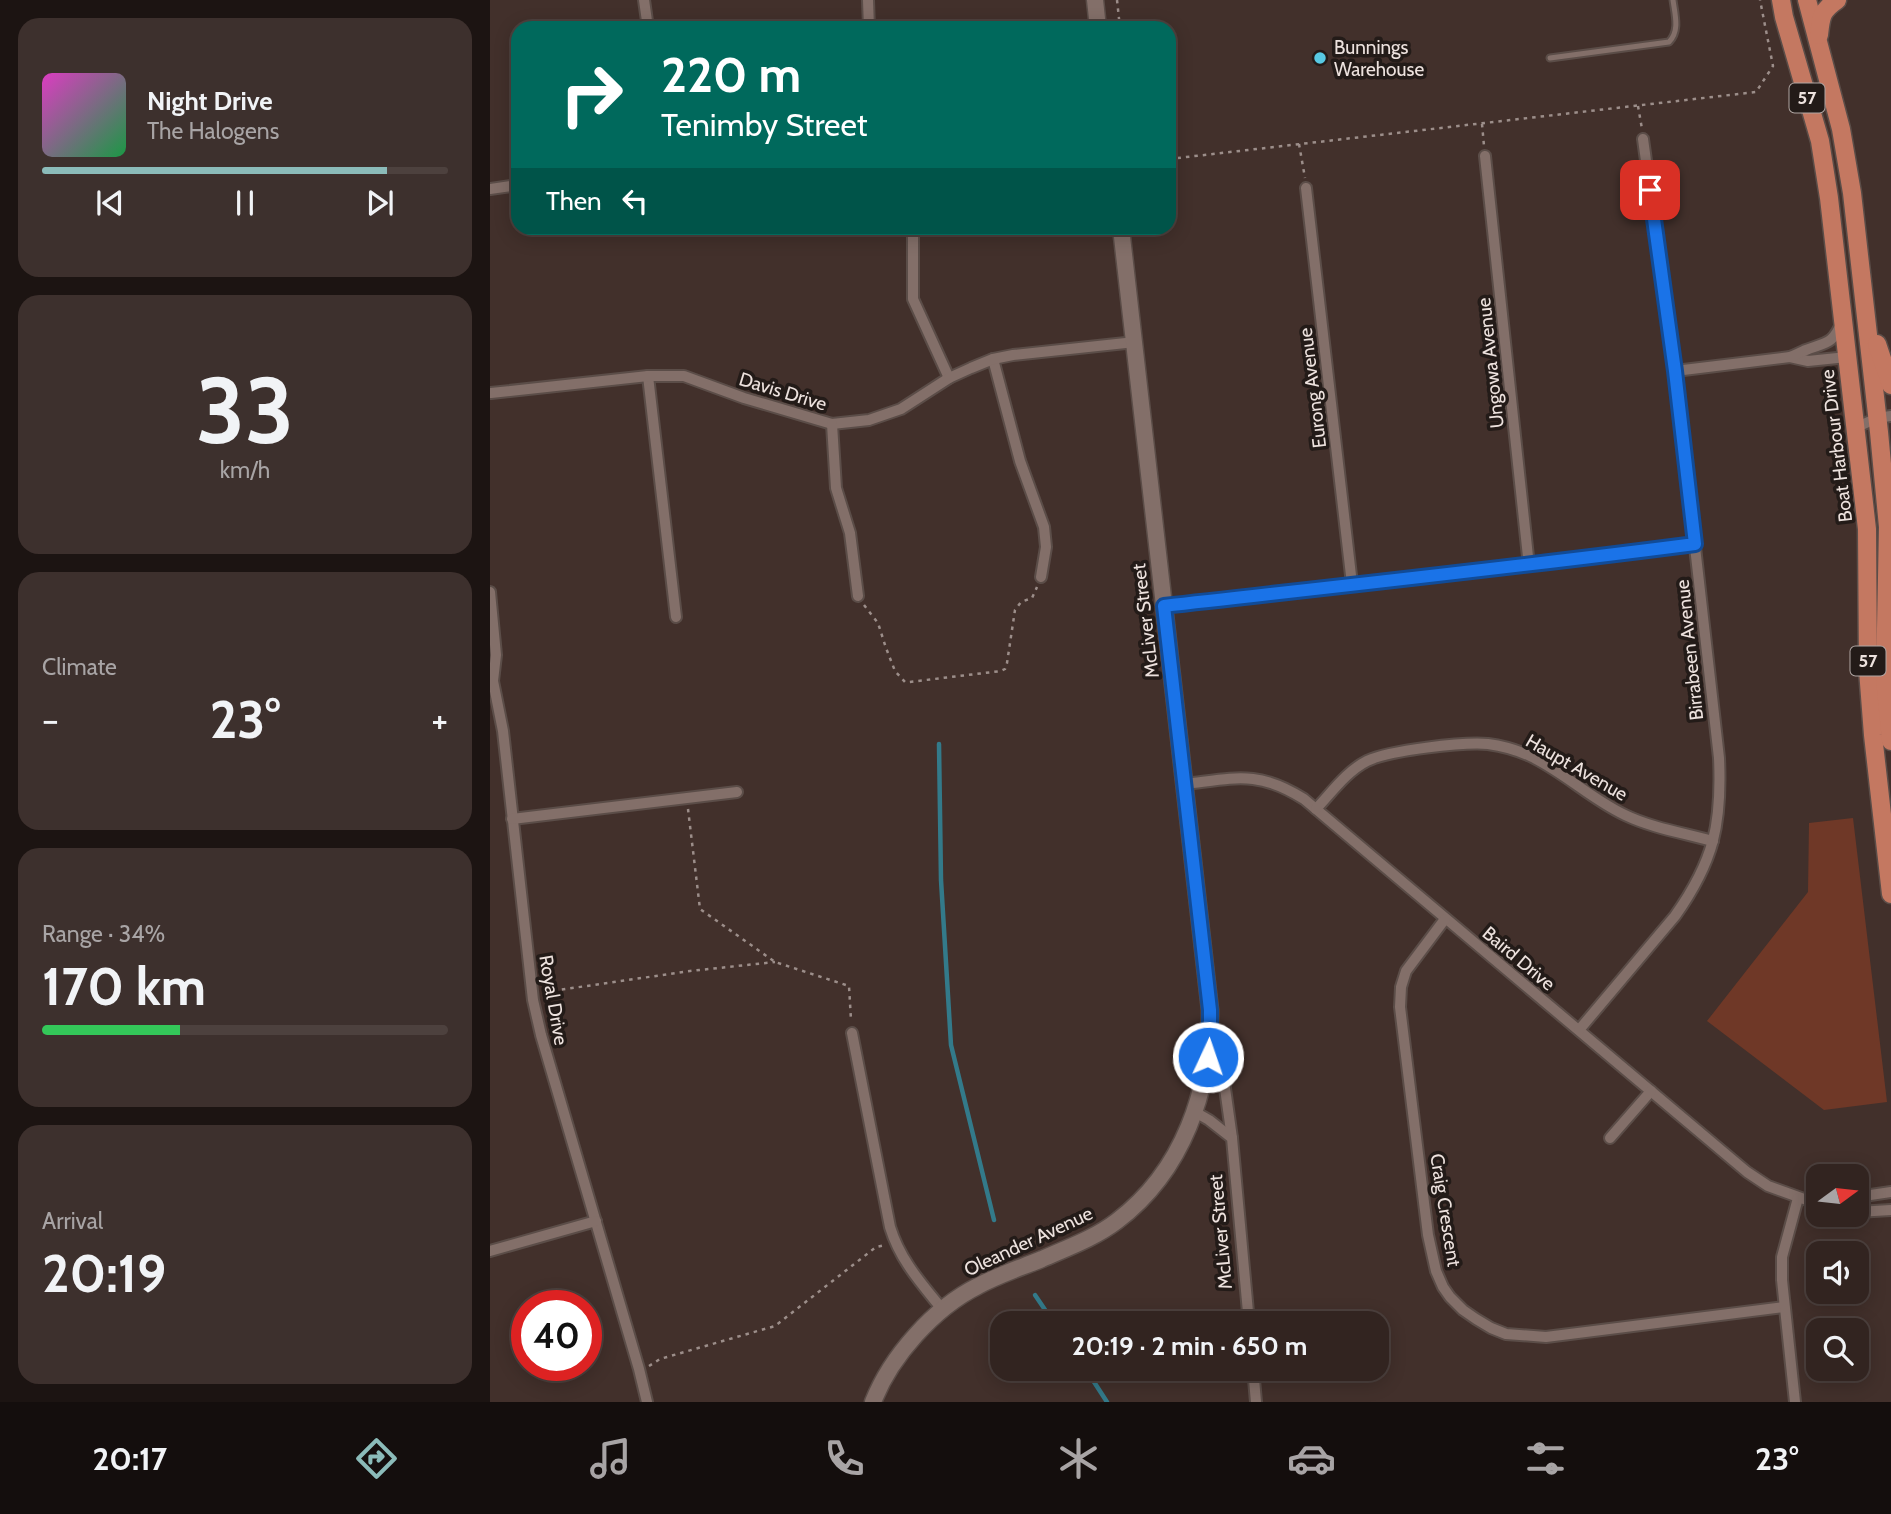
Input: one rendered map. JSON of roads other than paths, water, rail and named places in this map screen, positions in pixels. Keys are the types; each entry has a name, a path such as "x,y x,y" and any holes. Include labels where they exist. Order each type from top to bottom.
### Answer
{"main road":[{"name":"Boat Harbour Drive","path":"1781,0 1820,141 1829,198 1867,529 1868,670 1891,894"},
{"name":"57","path":"1807,0 1841,129 1852,193 1865,308 1885,424 1888,527 1885,679 1891,741"},
{"path":"1818,45 1821,16 1827,6 1837,0"},
{"path":"1847,357 1858,339 1853,285 1857,242"},
{"path":"1865,308 1891,385"}],"street":[{"path":"644,0 647,21"},
{"path":"868,0 869,21"},
{"path":"1095,0 1097,21"},
{"name":"Birrabeen Avenue","path":"1578,1030 1689,897 1713,841 1720,804 1719,758 1675,371 1643,139"},
{"name":"Ungowa Avenue","path":"1485,156 1529,566"},
{"path":"490,189 511,186"},
{"name":"Eurong Avenue","path":"1306,188 1352,584"},
{"path":"913,235 913,299 948,378"},
{"name":"McLiver Street","path":"1122,235 1210,1010 1222,1067 1232,1138 1248,1311"},
{"path":"1675,371 1790,357 1830,342 1843,321"},
{"name":"Davis Drive","path":"491,394 648,376 684,376 744,398 832,424 869,420 901,409 948,378 993,359 1135,342"},
{"path":"1790,357 1808,361 1847,357"},
{"path":"993,359 1020,461 1044,527 1046,547 1041,577"},
{"path":"648,376 676,617"},
{"path":"832,424 836,488 850,533 858,596"},
{"path":"1855,428 1885,424"},
{"path":"1164,606 1529,566 1695,544"},
{"name":"Royal Drive","path":"490,592 496,655 493,681 503,731 533,993 541,1035 647,1402"},
{"name":"Haupt Avenue","path":"1317,809 1354,769 1380,756 1472,744 1491,745 1509,748 1537,760 1629,817 1713,841"},
{"name":"Baird Drive","path":"1185,783 1242,777 1275,783 1290,790 1317,809 1746,1171 1768,1186 1806,1201"},
{"path":"512,818 737,792"},
{"name":"Craig Crescent","path":"1445,919 1406,971 1401,988 1400,1007 1428,1235 1436,1271 1450,1297 1463,1310 1491,1328 1506,1334 1546,1337 1784,1307"},
{"name":"McLiver Street","path":"1195,1112 1208,1059 1210,1010"},
{"path":"852,1033 890,1227 902,1258 942,1309"},
{"path":"1610,1138 1651,1091"},
{"path":"1195,1112 1232,1138"},
{"name":"Oleander Avenue","path":"873,1402 880,1385 906,1346 942,1309 977,1286 1082,1241 1117,1221 1151,1189 1176,1155 1195,1112"},
{"path":"1869,1195 1891,1192"},
{"path":"1796,1402 1784,1307 1782,1257 1797,1198"},
{"path":"1869,1211 1891,1210"},
{"path":"490,1251 596,1221"},
{"path":"1254,1381 1256,1402"}],"lane":[{"path":"1550,58 1669,42 1676,30 1673,0"}],"waterway":[{"path":"939,744 941,880 951,1045 994,1220"},
{"path":"1035,1295 1046,1311"},
{"path":"1093,1381 1107,1402"}],"place":[{"name":"Bunnings Warehouse","path":"1320,58"}]}
